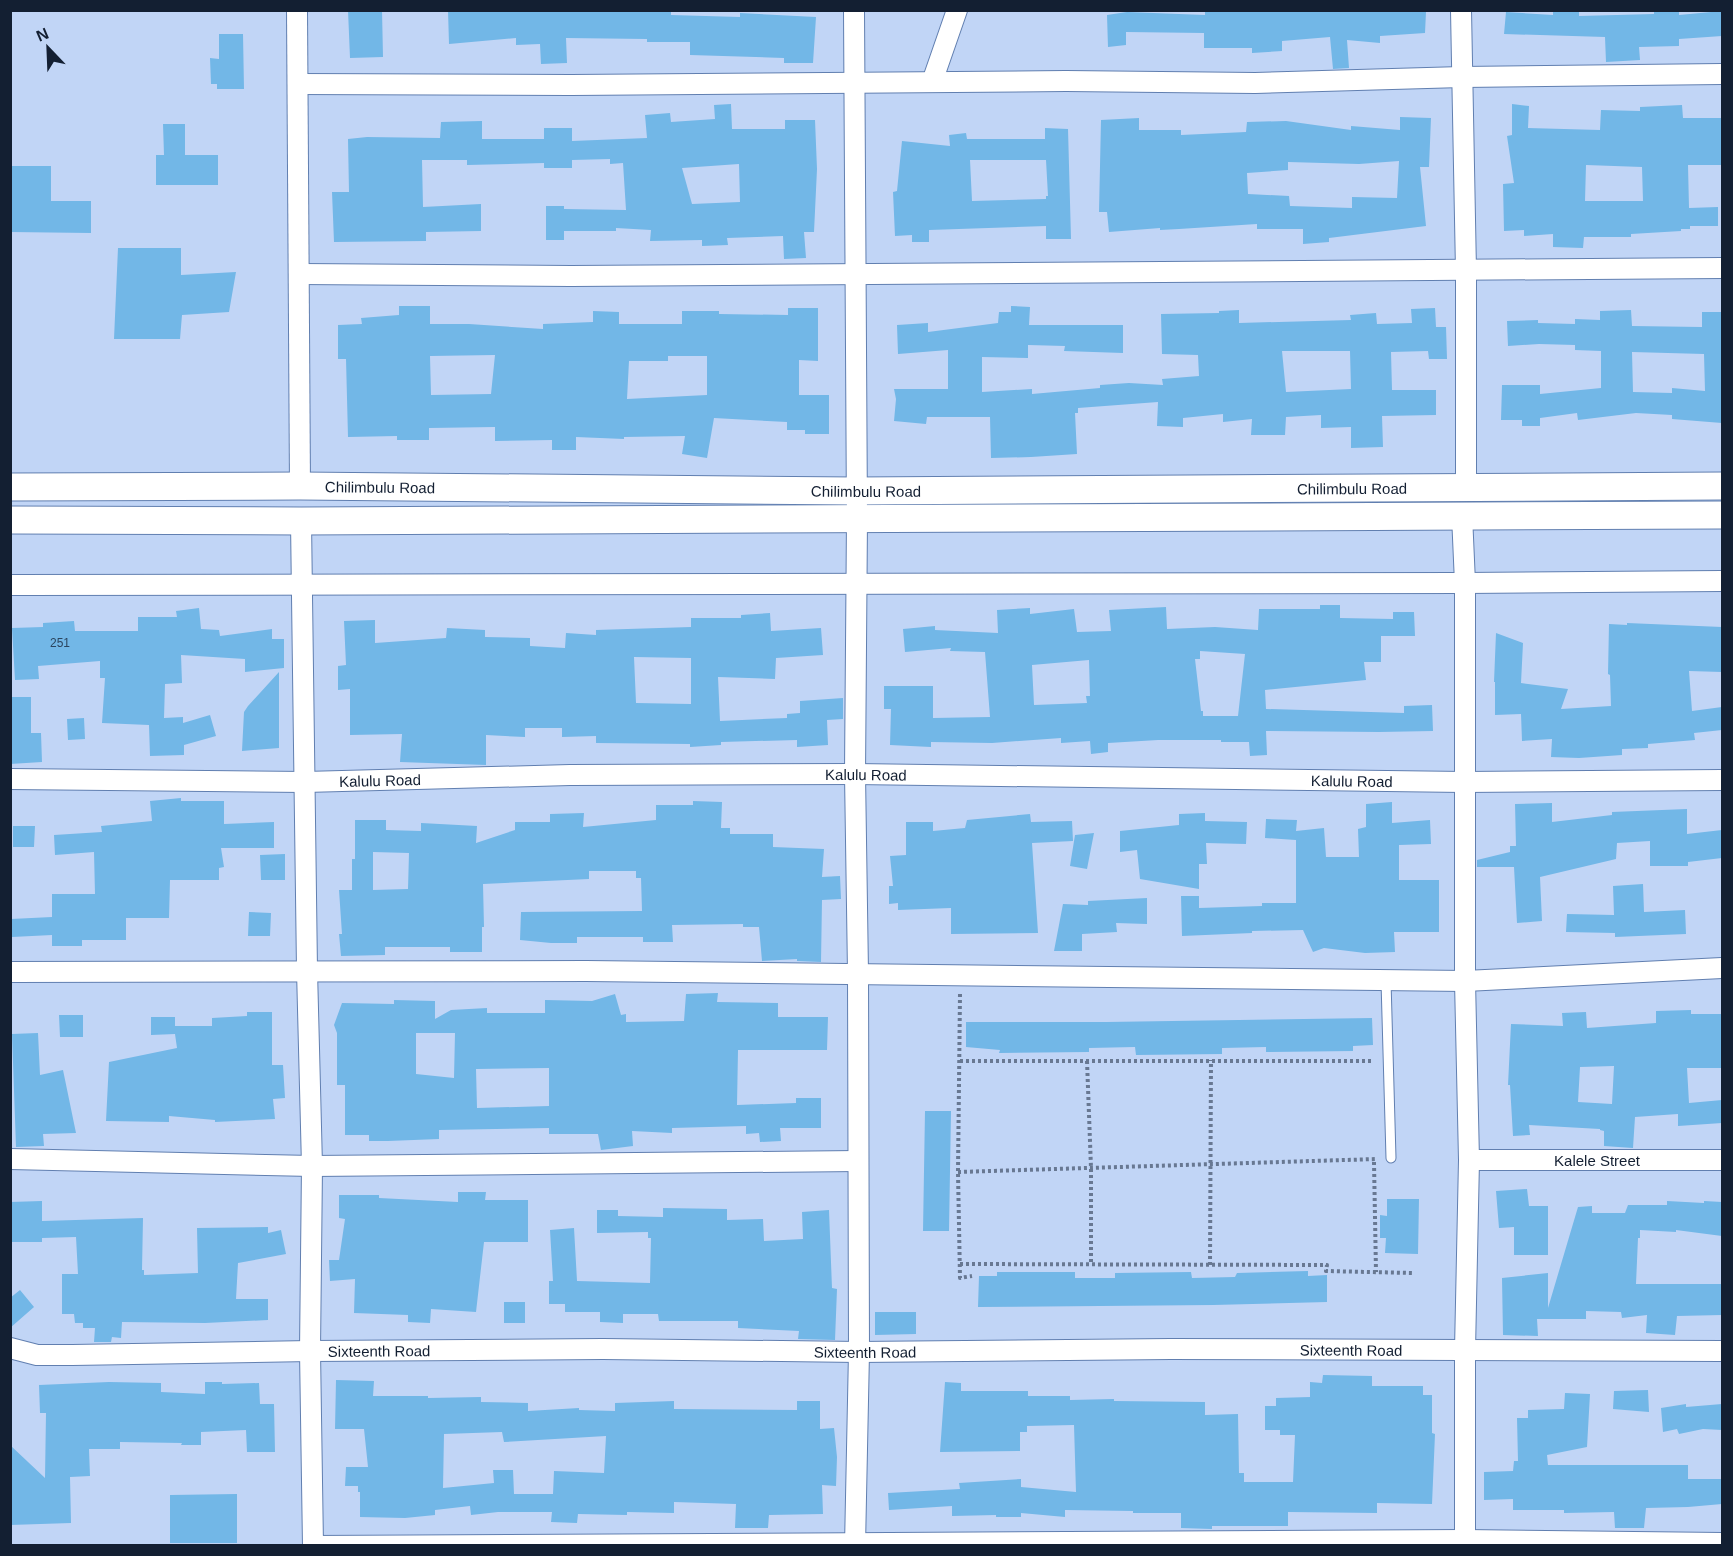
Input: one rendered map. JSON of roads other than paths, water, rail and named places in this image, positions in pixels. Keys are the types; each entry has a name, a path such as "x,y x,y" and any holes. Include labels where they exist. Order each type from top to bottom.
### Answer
{"main road":[{"name":"Chilimbulu Road","path":"10,487 300,486 855,491 1722,486"},
{"name":"Chilimbulu Road","path":"10,520 301,521 1722,515"}],"street":[{"path":"297,10 300,486"},
{"path":"854,10 855,491 857,519 855,774 860,1352 855,1544"},
{"path":"932,82 957,10"},
{"path":"1461,10 1466,271 1466,486"},
{"path":"298,84 1255,83 1462,77 1722,74"},
{"path":"300,274 571,276 1722,268"},
{"path":"1462,515 1465,583 1465,981 1469,1160 1465,1350 1465,1543"},
{"path":"301,521 312,1166 310,1351 313,1545 1722,1543"},
{"path":"10,585 1722,581"},
{"name":"Kalulu Road","path":"10,779 305,782 570,775 855,774 1464,782 1722,780"},
{"path":"10,972 307,970 858,973 1465,981 1722,968"},
{"path":"10,1159 312,1166 858,1161"},
{"name":"Kalele Street","path":"1469,1160 1722,1160"},
{"name":"Sixteenth Road","path":"10,1348 37,1355 603,1349 860,1352 1159,1349 1722,1352"}],"lane":[{"path":"1386,981 1391,1158"}]}
